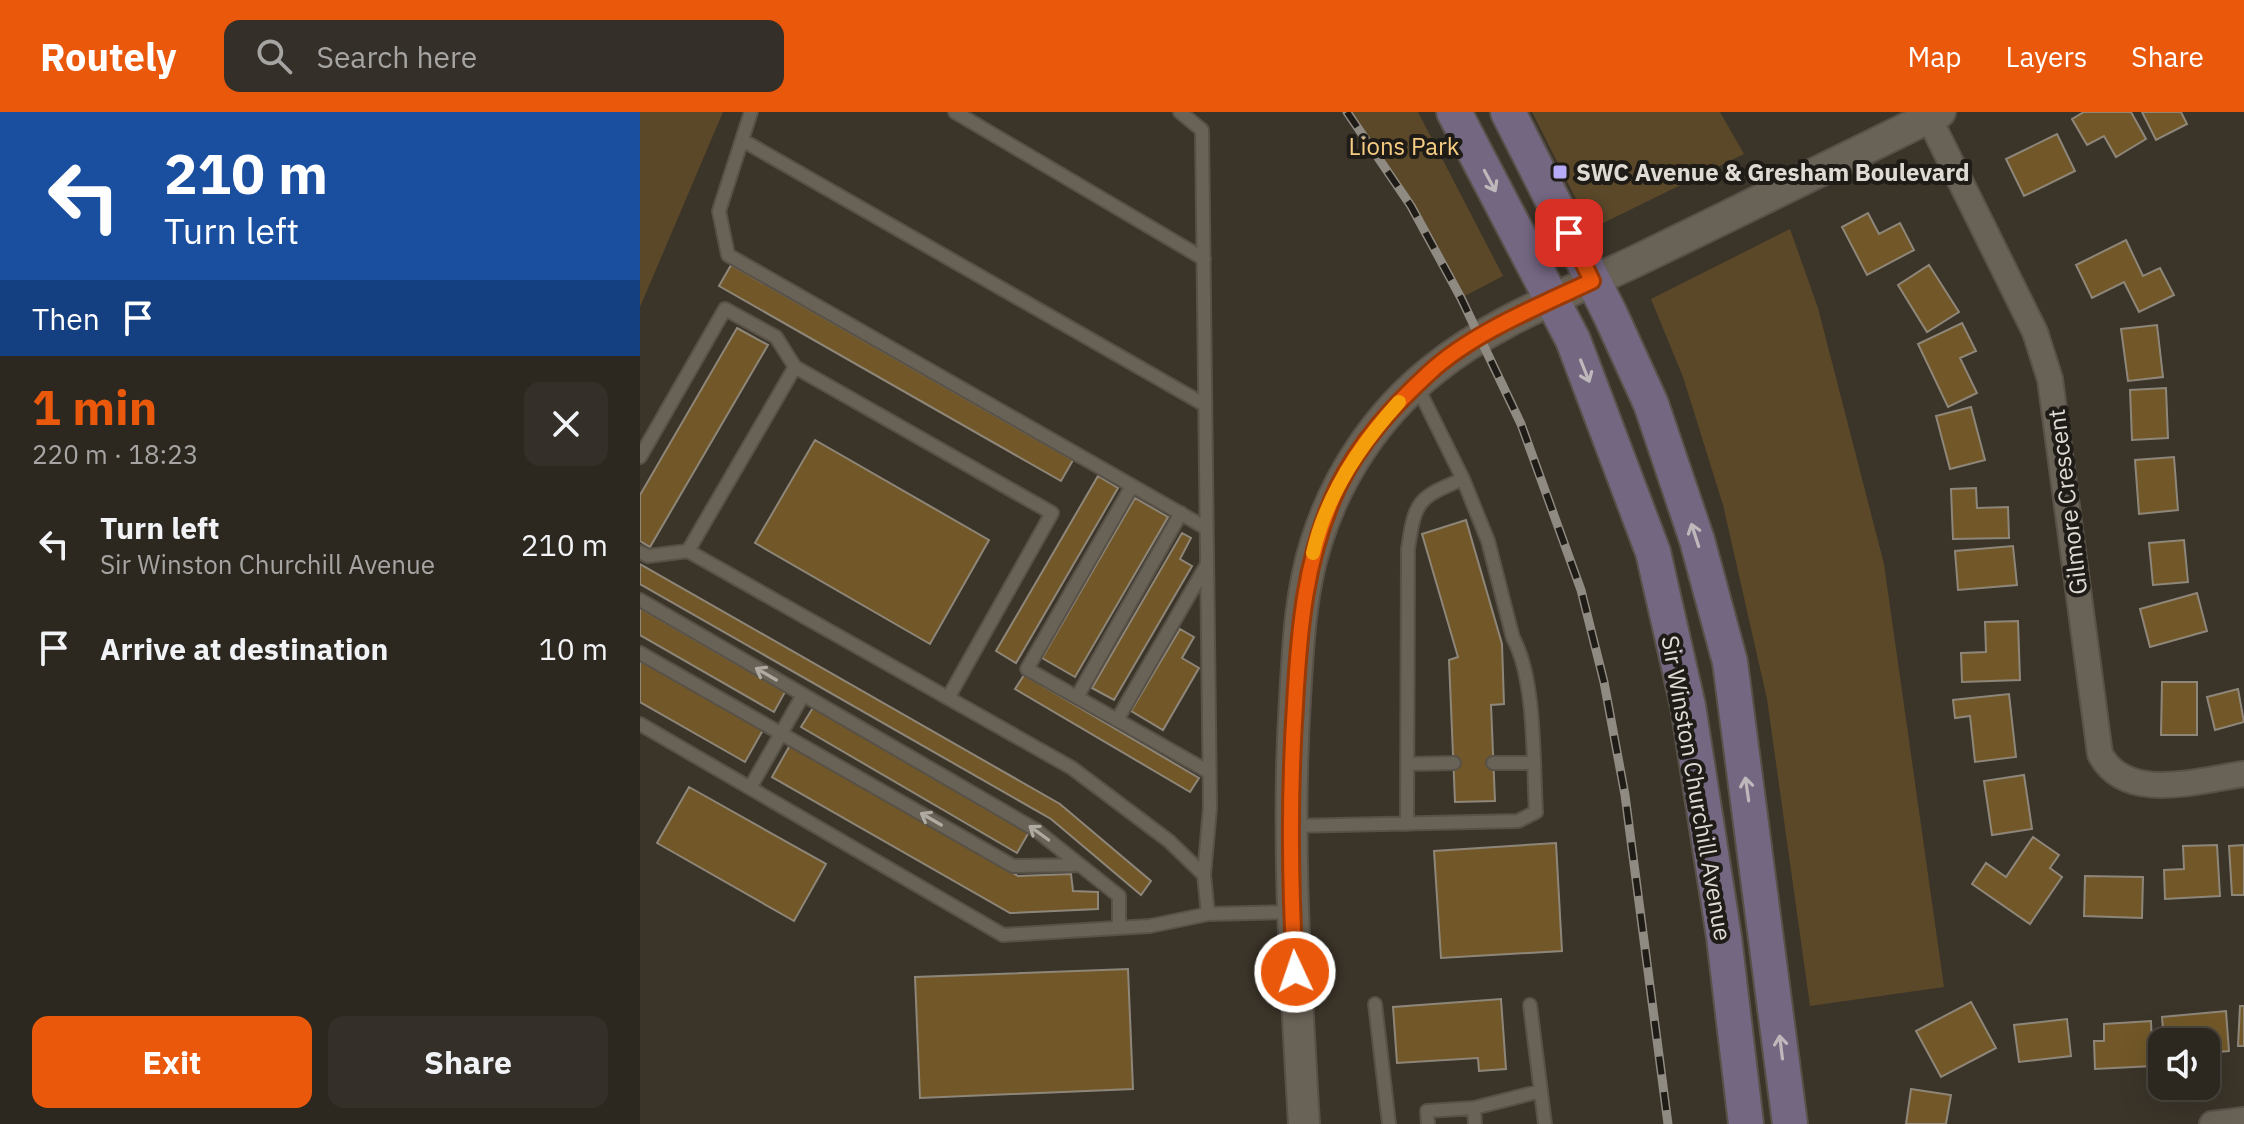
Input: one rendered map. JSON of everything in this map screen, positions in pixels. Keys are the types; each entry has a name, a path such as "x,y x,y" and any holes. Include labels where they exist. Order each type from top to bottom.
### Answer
{"main road":[{"name":"Sir Winston Churchill Avenue","path":"1454,112 1553,299 1606,424 1653,552 1688,706 1724,937 1746,1124"},
{"name":"Sir Winston Churchill Avenue","path":"1508,112 1651,404 1697,540 1730,662 1790,1124"}],"street":[{"path":"1304,1124 1289,826 1298,654 1303,603 1315,546 1350,464 1368,437 1417,386 1456,353 1553,299 1931,114"},
{"name":"Gilmore Crescent","path":"1931,114 2035,332 2050,379 2100,754 2105,765 2117,776 2141,785 2244,774"},
{"path":"2212,1124 2244,1120"}],"lane":[{"path":"751,112 719,211 728,255 1206,528"},
{"path":"955,112 1204,259"},
{"path":"1180,112 1202,130 1210,808 1204,875 1208,914"},
{"path":"742,140 1205,405"},
{"path":"640,457 725,309 776,337 795,367 1052,513 948,698"},
{"path":"688,551 795,367"},
{"path":"1289,826 1518,821 1536,812 1530,704 1520,651 1513,638 1488,541 1463,479 1417,386"},
{"path":"1407,824 1408,549 1412,522 1424,497 1463,479"},
{"path":"1132,486 1027,669 1209,772"},
{"path":"1077,697 1181,513"},
{"path":"640,552 648,556 688,551 1072,768 1169,841 1204,875"},
{"path":"1117,720 1207,563"},
{"path":"640,600 1036,830 1119,896 1119,928"},
{"path":"640,653 1013,866 1080,865"},
{"path":"750,788 803,695"},
{"path":"640,724 1003,935 1150,926 1208,914 1292,912"},
{"path":"1407,764 1454,763"},
{"path":"1493,763 1533,763"},
{"path":"1375,1004 1389,1124"},
{"path":"1530,1005 1545,1124"},
{"path":"1428,1124 1427,1111 1474,1108 1541,1091"},
{"path":"1474,1108 1475,1124"}],"green space":[{"path":"640,112 723,112 640,307"},
{"name":"Lions Park","path":"1347,112 1418,112 1503,276 1461,298 1411,206"},
{"path":"1532,112 1720,112 1744,154 1591,229"},
{"path":"1790,229 1818,308 1884,564 1944,987 1810,1006 1767,699 1723,505 1683,377 1651,299"}],"building":[{"path":"2084,112 2131,112 2146,139 2116,157 2104,136 2087,145 2072,119"},
{"path":"2142,112 2181,112 2187,124 2156,140"},
{"path":"2057,134 2075,171 2024,196 2006,159"},
{"path":"1868,213 1879,234 1900,223 1914,250 1867,275 1842,227"},
{"path":"2126,240 2143,276 2160,268 2174,295 2139,312 2124,282 2092,298 2076,265"},
{"path":"731,265 1073,460 1061,481 719,286"},
{"path":"1929,265 1959,312 1927,332 1898,285"},
{"path":"1962,323 1976,351 1960,358 1977,393 1948,407 1918,344"},
{"path":"2157,325 2163,377 2128,381 2121,329"},
{"path":"737,328 768,345 650,547 640,541 640,495"},
{"path":"2166,388 2168,438 2132,440 2130,390"},
{"path":"1971,407 1985,460 1950,469 1936,416"},
{"path":"815,440 989,540 930,644 755,543"},
{"path":"2174,457 2178,510 2139,514 2135,460"},
{"path":"1098,476 1118,488 1016,663 996,651"},
{"path":"1976,488 1977,508 2008,507 2009,538 1953,539 1951,489"},
{"path":"1135,498 1168,517 1075,677 1042,658"},
{"path":"1466,520 1502,644 1504,704 1491,705 1495,801 1455,802 1449,660 1458,657 1422,534"},
{"path":"1182,533 1191,538 1180,559 1192,566 1114,700 1092,688"},
{"path":"2184,540 2188,582 2153,585 2149,543"},
{"path":"2013,546 2017,585 1958,590 1955,551"},
{"path":"640,564 1060,804 1151,881 1141,895 1051,819 640,584"},
{"path":"2197,593 2207,631 2150,647 2140,609"},
{"path":"640,608 785,692 774,712 640,635"},
{"path":"2018,621 2020,680 1962,682 1961,653 1986,652 1985,622"},
{"path":"1180,629 1194,637 1182,658 1199,668 1163,730 1131,711"},
{"path":"640,660 763,730 745,762 640,702"},
{"path":"1024,675 1199,778 1190,792 1015,689"},
{"path":"2162,682 2197,682 2197,735 2161,735"},
{"path":"2238,689 2244,722 2215,730 2207,697"},
{"path":"2009,694 2016,757 1975,762 1970,716 1955,718 1953,700"},
{"path":"814,706 1029,832 1017,853 801,727"},
{"path":"790,745 1018,876 1071,874 1073,891 1098,892 1098,909 1010,913 772,777"},
{"path":"2024,775 2032,829 1992,835 1984,781"},
{"path":"689,787 826,864 794,921 657,843"},
{"path":"2033,837 2059,855 2050,868 2062,877 2030,924 1972,884 1986,863 2006,877"},
{"path":"1556,843 1562,951 1441,958 1434,851"},
{"path":"2217,845 2220,896 2165,899 2164,870 2184,869 2183,846"},
{"path":"2244,845 2244,895 2232,895 2229,846"},
{"path":"2085,876 2143,877 2142,918 2084,916"},
{"path":"1128,969 1133,1089 920,1098 915,977"},
{"path":"1501,999 1506,1069 1479,1071 1478,1058 1397,1063 1393,1007"},
{"path":"1971,1002 1996,1048 1941,1077 1916,1031"},
{"path":"2240,1006 2244,1006 2244,1046 2238,1046"},
{"path":"2226,1011 2229,1051 2220,1052 2220,1028 2163,1028 2162,1017"},
{"path":"2067,1019 2071,1056 2019,1062 2014,1025"},
{"path":"2151,1021 2151,1028 2148,1028 2148,1066 2095,1069 2094,1041 2104,1041 2104,1024"},
{"path":"1911,1089 1951,1095 1946,1124 1906,1124"}],"railway":[{"path":"1347,112 1411,206 1461,298 1521,424 1581,590 1604,682 1625,795 1668,1124"}],"slow traffic":[{"path":"1313,553 1338,486 1350,464 1368,437 1399,402"}],"place":[{"name":"SWC Avenue & Gresham Boulevard","path":"1560,172"}],"route":[{"path":"1295,972 1289,826 1292,743 1303,603 1324,520 1338,486 1368,437 1430,372 1456,353 1527,312 1592,281 1569,233"}]}
